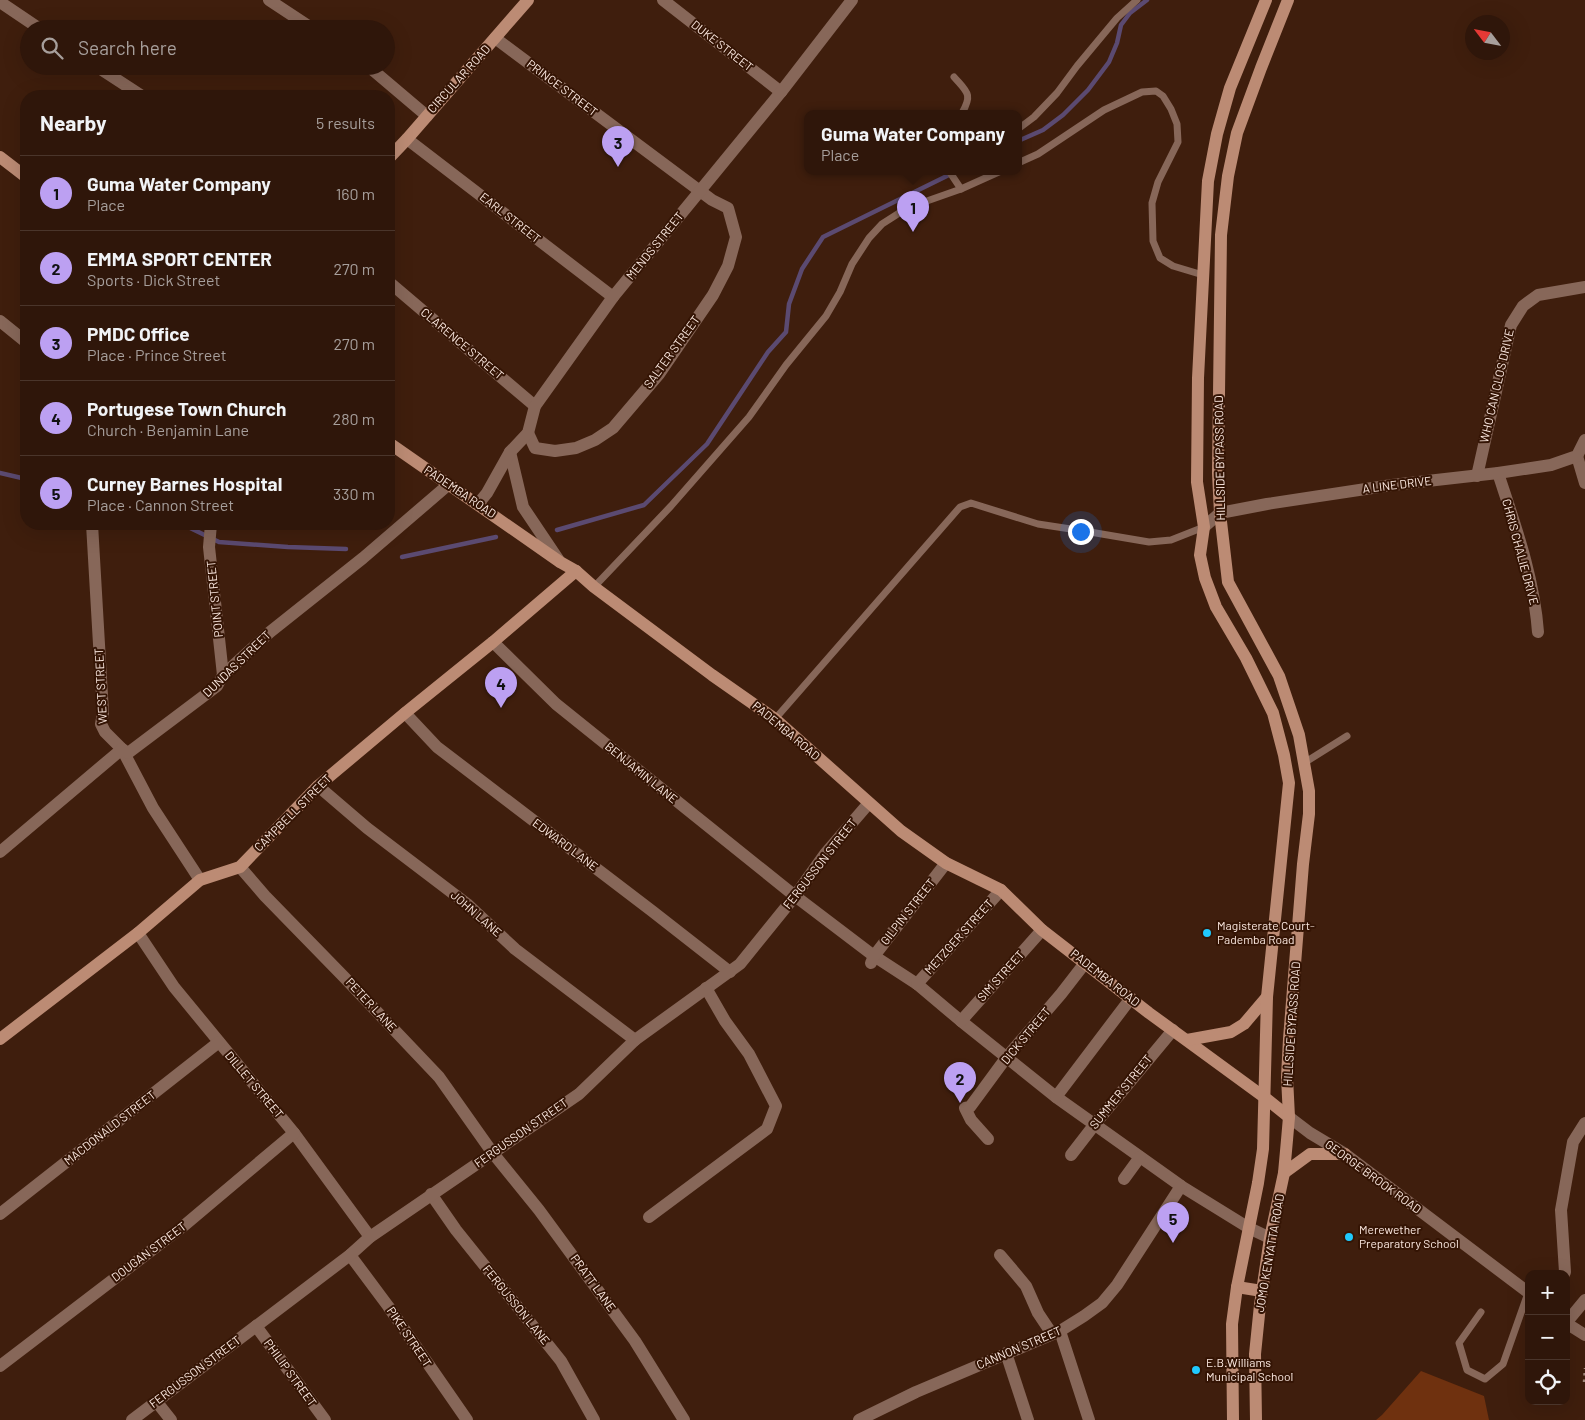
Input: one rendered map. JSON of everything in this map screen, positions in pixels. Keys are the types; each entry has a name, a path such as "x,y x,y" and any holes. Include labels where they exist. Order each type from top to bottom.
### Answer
{"main road":[{"name":"CIRCULAR ROAD","path":"395,152 528,0"},
{"name":"HILLSIDE BYPASS ROAD","path":"1264,1097 1267,997 1286,812 1287,774 1273,713 1246,658 1216,606 1205,578 1200,555 1204,527 1197,482 1198,378 1208,181 1216,134 1230,88 1266,0"},
{"name":"HILLSIDE BYPASS ROAD","path":"1288,0 1237,133 1228,176 1221,236 1218,474 1220,513 1228,582 1279,676 1299,735 1309,791 1309,814 1303,864 1289,1039 1287,1077 1289,1118"},
{"path":"0,157 20,172"},
{"name":"PADEMBA ROAD","path":"395,447 560,562 576,571 594,587 712,675 775,719 901,831 946,863 1001,890 1042,930 1173,1030"},
{"name":"CAMPBELL STREET","path":"0,1039 138,933 200,880 240,867 318,786 576,571"},
{"path":"1188,1040 1231,1032 1244,1024 1267,997"},
{"path":"1173,1030 1264,1097 1289,1118"},
{"name":"JOMO KENYATTA ROAD","path":"1233,1420 1232,1324 1237,1287 1258,1183 1262,1149 1264,1097"},
{"name":"JOMO KENYATTA ROAD","path":"1256,1420 1255,1354 1270,1238 1284,1173 1289,1118"},
{"path":"1284,1173 1310,1154 1344,1154"},
{"path":"1237,1287 1262,1291"}],"street":[{"path":"269,0 299,20"},
{"name":"DUKE STREET","path":"663,0 781,92"},
{"name":"MENDS STREET","path":"478,504 487,493 510,452 528,433 535,406 613,297 781,92 852,0"},
{"path":"0,2 27,20"},
{"name":"PRINCE STREET","path":"496,38 701,190"},
{"path":"110,75 133,90"},
{"path":"379,75 427,116"},
{"name":"EARL STREET","path":"407,139 613,297"},
{"name":"SALTER STREET","path":"528,433 535,448 555,451 576,448 595,440 613,428 658,374 713,295 728,266 736,237 728,208 712,200 701,190"},
{"name":"WHO CAN CLOS DRIVE","path":"1478,476 1511,325 1523,306 1538,295 1585,286"},
{"name":"CLARENCE STREET","path":"395,287 535,406"},
{"path":"0,321 20,337"},
{"path":"1585,440 1577,456 1585,483"},
{"path":"510,452 523,507 560,562"},
{"name":"A LINE DRIVE","path":"1220,513 1373,488 1478,476 1551,465 1577,456"},
{"name":"CHRIS CHALIE DRIVE","path":"1498,473 1530,579 1538,632"},
{"name":"DUNDAS STREET","path":"0,852 122,749 128,753 217,686 223,675 270,632 363,558 448,485"},
{"path":"1204,527 1220,513"},
{"name":"WEST STREET","path":"92,530 103,713 102,724 105,732 122,749 153,808 200,880"},
{"name":"POINT STREET","path":"210,530 209,547 223,675"},
{"name":"BENJAMIN LANE","path":"493,642 556,704 873,960 917,984 960,1021 1056,1097 1181,1186 1249,1228 1270,1238"},
{"name":"EDWARD LANE","path":"405,713 437,747 730,972"},
{"name":"JOHN LANE","path":"318,786 367,828 467,904 515,949 635,1040"},
{"name":"FERGUSSON STREET","path":"132,1420 350,1255 370,1237 579,1094 635,1040 740,964 795,896 825,854 869,803"},
{"name":"GILPIN STREET","path":"873,960 946,863"},
{"name":"PETER LANE","path":"240,867 265,896 344,976 439,1077 492,1152"},
{"name":"METZGER STREET","path":"917,984 1001,890"},
{"name":"SIM STREET","path":"960,1021 1042,930"},
{"name":"DILLET STREET","path":"138,933 174,987 294,1133 370,1237"},
{"name":"DICK STREET","path":"988,1139 972,1120 965,1106 1062,994 1085,963"},
{"path":"649,1217 768,1129 776,1106 749,1054 725,1021 706,988"},
{"path":"1056,1097 1131,998"},
{"name":"SUMMER STREET","path":"1071,1155 1173,1030"},
{"name":"MACDONALD STREET","path":"0,1214 219,1042"},
{"name":"GEORGE BROOK ROAD","path":"1289,1118 1344,1154 1525,1290"},
{"path":"1565,1270 1561,1210 1574,1142 1585,1123"},
{"name":"DOUGAN STREET","path":"0,1366 186,1224 294,1133"},
{"name":"PRATT LANE","path":"492,1152 539,1210 635,1341 684,1420"},
{"path":"1124,1179 1140,1157"},
{"name":"CANNON STREET","path":"859,1420 916,1392 1056,1333 1102,1303 1117,1285 1181,1186"},
{"name":"FERGUSSON LANE","path":"431,1194 456,1230 561,1361 594,1420"},
{"name":"PIKE STREET","path":"350,1255 467,1420"},
{"path":"1000,1255 1026,1286 1038,1313 1056,1333 1089,1420"},
{"path":"1570,1318 1585,1300"},
{"name":"PHILIP STREET","path":"256,1326 325,1420"},
{"path":"1570,1326 1585,1335"},
{"path":"1006,1353 1028,1420"},
{"path":"156,1401 171,1420"}],"lane":[{"path":"1022,126 1034,117 1057,93 1117,18 1137,0"},
{"path":"954,77 968,95 969,100 964,110"},
{"path":"1022,161 1038,154 1104,110 1142,92 1156,91 1163,96 1171,109 1177,124 1178,142 1158,182 1152,203 1153,241 1160,258 1173,266 1203,275"},
{"path":"952,175 961,189"},
{"path":"594,587 671,506 749,417 786,365 826,316 840,292 852,264 868,238 882,224 907,208 961,189 992,175"},
{"path":"775,719 960,507 971,503 1038,524 1149,542 1171,540 1204,527"},
{"path":"1304,763 1347,736"},
{"path":"1481,1312 1459,1344 1467,1370 1485,1379 1503,1364 1525,1304"}],"path":[{"path":"1584,1382 1585,1368"}],"shaded area":[{"path":"1421,1371 1484,1396 1489,1420 1376,1420"}],"waterway":[{"path":"1022,139 1043,130 1063,115 1088,90 1109,62 1117,43 1121,25 1130,13 1147,0"},
{"path":"557,530 644,505 707,444 768,352 786,332 789,304 802,269 823,237 949,175"},
{"path":"0,473 20,478"},
{"path":"194,530 219,542 346,549"},
{"path":"402,557 496,537"}],"place":[{"name":"PMDC Office","path":"618,167"},
{"name":"Guma Water Company","path":"913,232"},
{"name":"Portugese Town Church","path":"501,708"},
{"name":"Magisterate Court- Pademba Road","path":"1207,933"},
{"name":"EMMA SPORT CENTER","path":"960,1103"},
{"name":"Merewether Preparatory School","path":"1349,1237"},
{"name":"Curney Barnes Hospital","path":"1173,1243"},
{"name":"E.B.Williams Municipal School","path":"1196,1370"}]}
